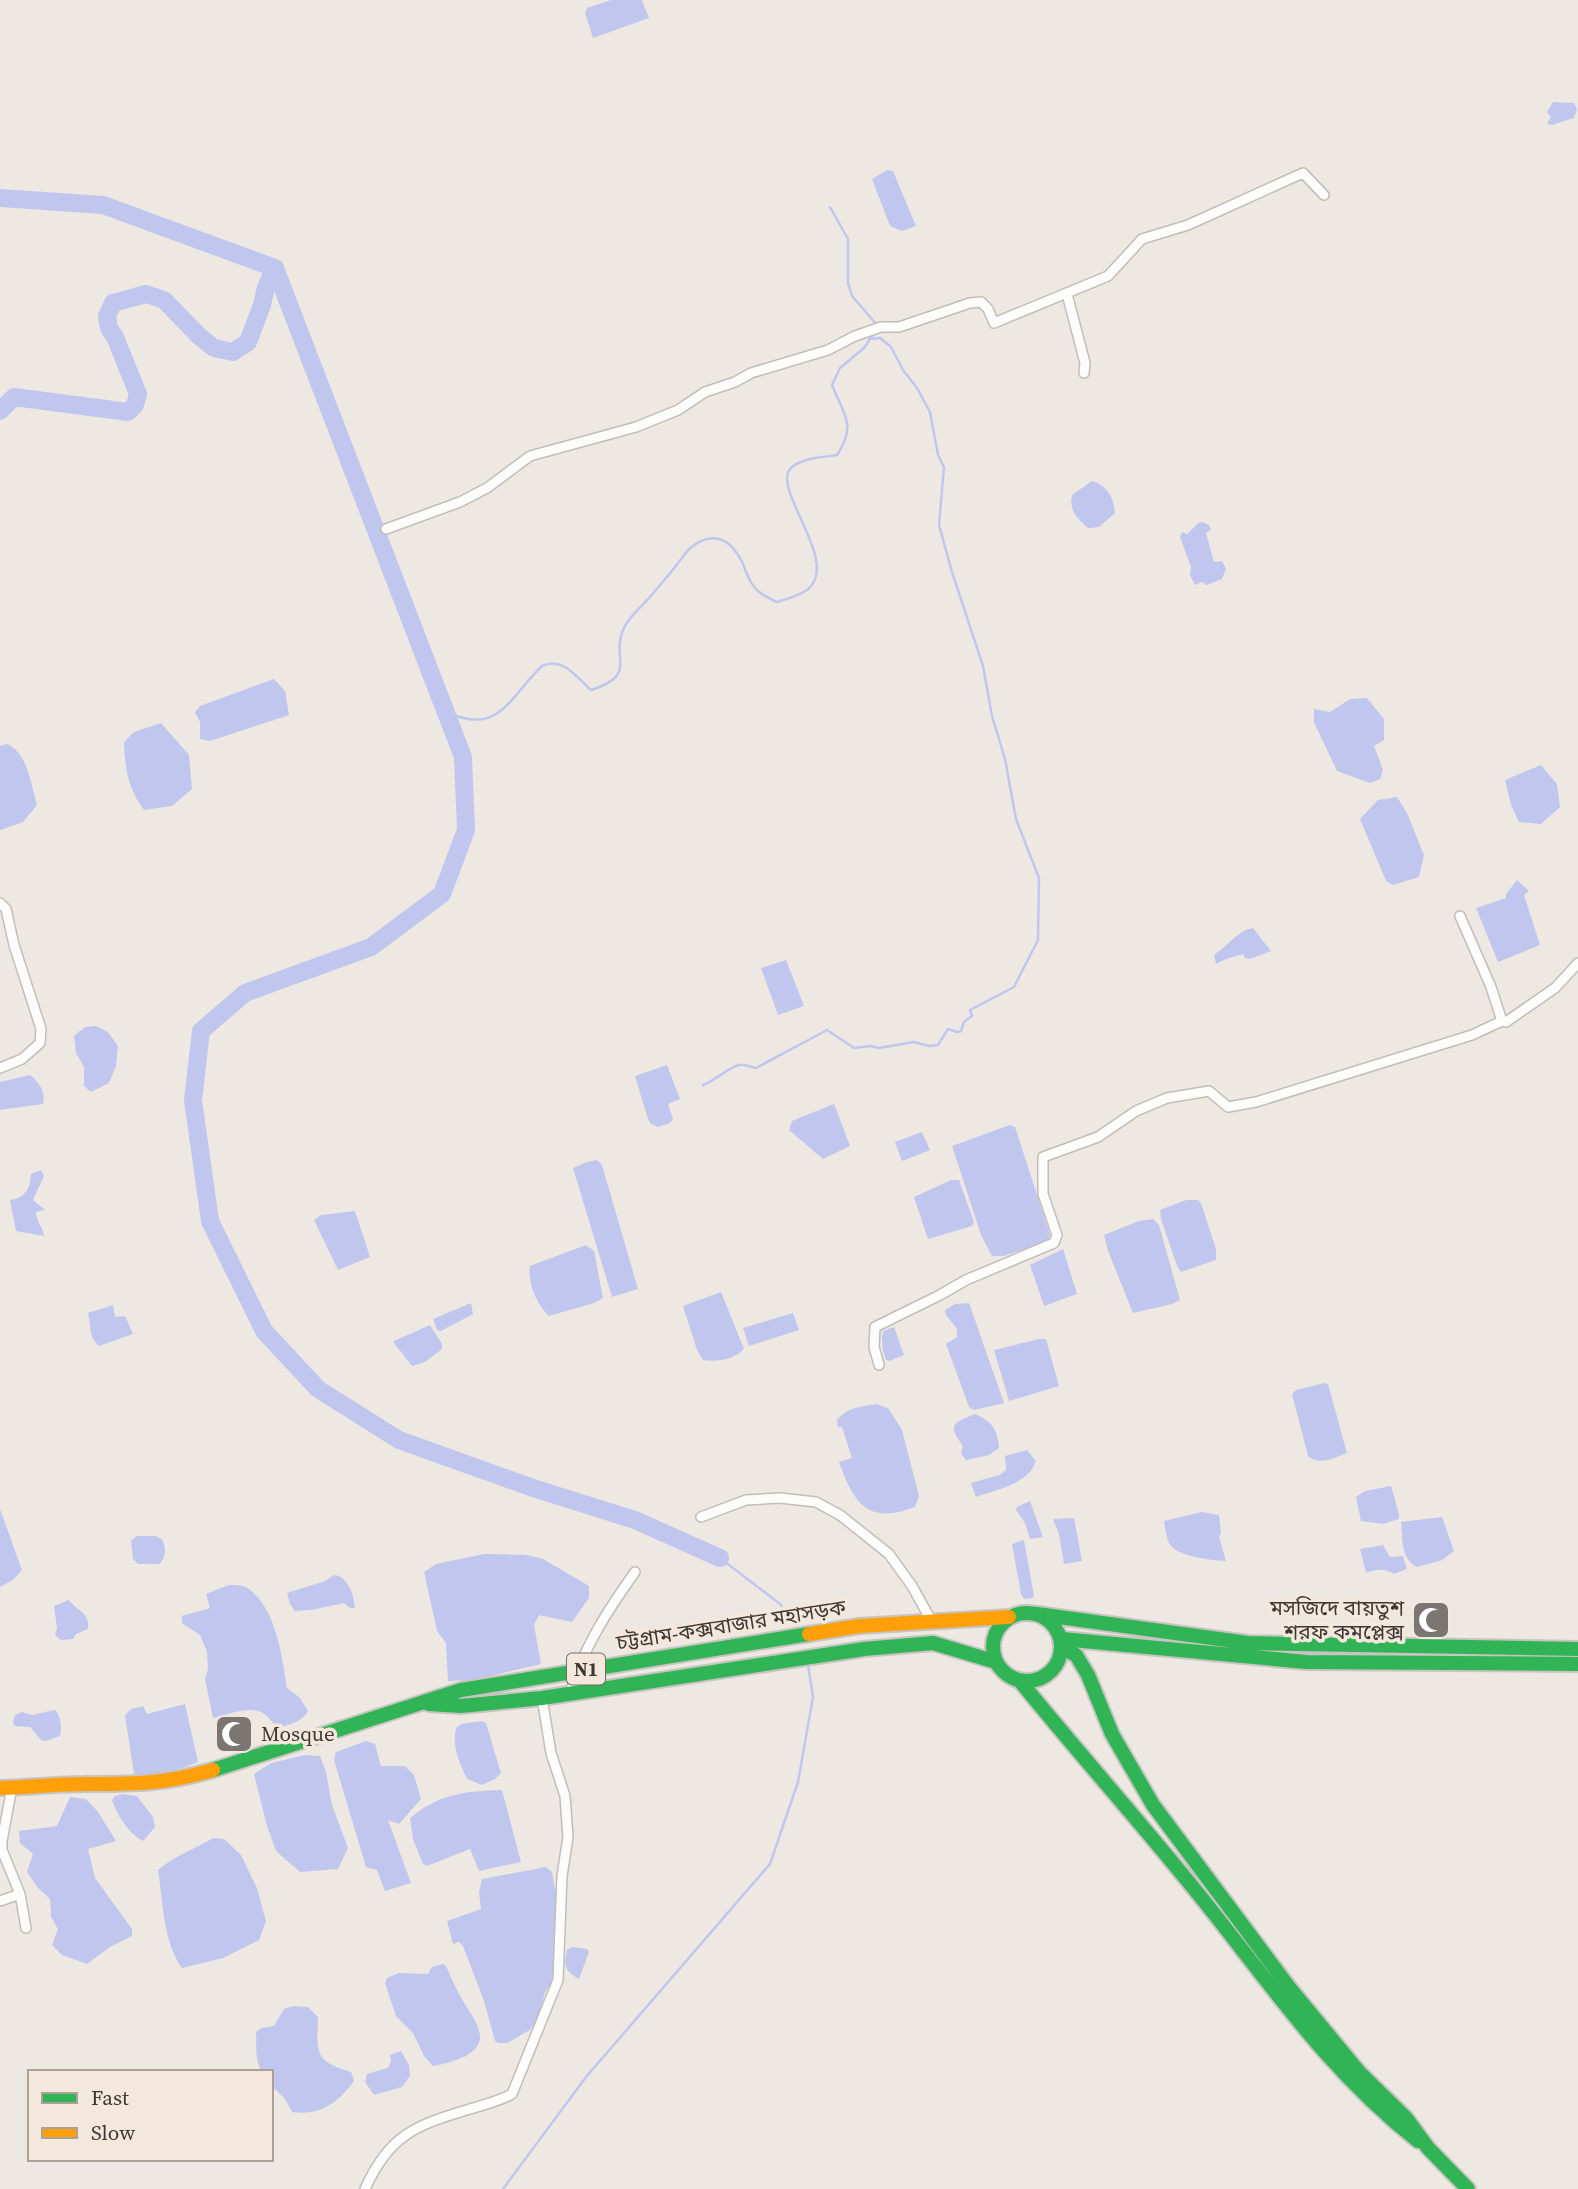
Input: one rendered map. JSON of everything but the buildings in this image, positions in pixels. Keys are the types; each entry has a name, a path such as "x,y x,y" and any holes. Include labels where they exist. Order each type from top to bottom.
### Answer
{"main road":[{"name":"N1","path":"1009,1617 1018,1613 1037,1614 1248,1643 1578,1649"},
{"path":"1037,1614 1053,1624 1061,1643 1082,1665 1112,1734 1153,1805 1288,1986 1359,2072 1406,2118 1428,2148 1468,2189"},
{"name":"চট্টগ্রাম-কক্সবাজার মহাসড়ক","path":"6,1788 87,1784 134,1785 178,1780 461,1690 859,1626 1009,1617"},
{"path":"996,1662 993,1641 995,1632 1009,1617"},
{"name":"চট্টগ্রাম-কক্সবাজার মহাসড়ক","path":"423,1704 461,1706 542,1698 864,1648 933,1643 996,1662"},
{"path":"1061,1643 1306,1662 1578,1664"},
{"path":"1020,1681 1041,1678 1050,1672 1057,1664 1061,1643"},
{"name":"N1","path":"996,1662 1002,1671 1020,1681"},
{"path":"1020,1681 1202,1898 1298,2022 1346,2078 1400,2129 1428,2148"}],"street":[{"path":"386,529 460,502 488,488 530,456 636,427 678,410 705,392 735,382 751,373 828,350 881,327 899,327 970,303 981,302 988,309 994,323 1108,276 1142,239 1188,225 1303,173 1324,195"},
{"path":"1067,294 1085,363 1084,373"},
{"path":"0,903 6,909 14,945 41,1030 40,1043 22,1059 0,1068"},
{"path":"1460,916 1491,987 1502,1021"},
{"path":"879,1365 874,1347 875,1327 940,1296 966,1280 1054,1243 1057,1235 1043,1194 1043,1157 1098,1137 1136,1111 1167,1098 1209,1091 1228,1107 1256,1102 1472,1035 1506,1021 1555,988 1578,963"},
{"path":"701,1517 746,1500 780,1498 816,1502 840,1515 889,1554 912,1586 932,1622"},
{"path":"570,1693 592,1637 635,1572"},
{"path":"365,2189 383,2155 416,2127 512,2095 558,1980 562,1876 568,1837 565,1796 551,1753 542,1698"},
{"path":"6,1788 2,1850 20,1895 26,1928"},
{"path":"0,1901 20,1895"}],"water":[{"path":"611,0 642,0 649,18 593,38 585,13 587,8"},
{"path":"1553,102 1574,103 1577,109 1574,118 1547,124 1551,117 1547,112"},
{"path":"887,170 893,171 916,226 902,231 890,226 872,179"},
{"path":"1092,481 1109,493 1115,513 1099,527 1088,528 1075,514 1071,501 1072,495"},
{"path":"1202,522 1209,525 1211,530 1206,533 1214,562 1222,561 1226,569 1222,579 1207,585 1202,582 1195,585 1180,537 1182,532 1187,534"},
{"path":"274,679 285,691 289,715 210,741 200,739 200,722 195,712 200,706"},
{"path":"1367,698 1384,719 1384,740 1374,746 1383,770 1380,779 1370,783 1337,771 1314,722 1314,709 1330,712 1350,699"},
{"path":"161,723 189,755 192,789 172,806 144,810 128,778 124,742 134,732"},
{"path":"7,744 14,748 24,762 37,805 23,822 0,830 0,746"},
{"path":"1541,765 1557,784 1560,807 1541,824 1519,822 1511,805 1505,780"},
{"path":"1397,797 1407,813 1424,855 1419,877 1393,885 1386,881 1360,819 1378,800"},
{"path":"1517,880 1529,891 1524,895 1540,945 1498,962 1476,908 1506,898"},
{"path":"1253,928 1271,951 1250,959 1243,954 1216,964 1214,955 1238,935"},
{"path":"786,960 804,1006 778,1015 761,968"},
{"path":"96,1026 108,1032 118,1046 116,1066 109,1083 91,1092 84,1086 84,1067 76,1053 74,1036 85,1027"},
{"path":"667,1065 680,1099 668,1104 673,1119 670,1123 658,1127 648,1119 635,1076"},
{"path":"30,1075 41,1088 43,1104 0,1110 0,1082"},
{"path":"834,1104 850,1146 823,1159 789,1130 792,1121"},
{"path":"1010,1125 1015,1127 1050,1235 1048,1241 1004,1256 992,1256 981,1235 952,1146"},
{"path":"922,1132 930,1150 902,1161 895,1142"},
{"path":"597,1160 602,1165 638,1289 612,1297 573,1168"},
{"path":"41,1170 44,1176 33,1200 45,1210 36,1212 44,1236 16,1231 10,1200 23,1195 30,1184 31,1174"},
{"path":"951,1180 959,1180 974,1222 972,1226 928,1239 914,1197"},
{"path":"1186,1200 1198,1200 1201,1203 1216,1249 1216,1260 1181,1272 1160,1210"},
{"path":"355,1211 370,1257 338,1270 314,1220 321,1215"},
{"path":"1153,1219 1159,1225 1180,1300 1133,1313 1104,1235 1139,1221"},
{"path":"586,1245 594,1251 603,1298 549,1316 534,1293 530,1266"},
{"path":"1063,1249 1077,1294 1044,1306 1030,1265"},
{"path":"721,1292 744,1349 725,1359 703,1360 697,1350 683,1306"},
{"path":"471,1303 473,1314 441,1331 437,1330 433,1319"},
{"path":"969,1303 1004,1403 974,1410 969,1407 946,1344 957,1337 957,1329 945,1310 955,1304"},
{"path":"113,1305 115,1317 125,1316 133,1334 99,1346 91,1335 88,1313"},
{"path":"793,1313 799,1330 749,1346 743,1328"},
{"path":"430,1325 442,1344 442,1349 425,1362 412,1366 394,1341"},
{"path":"894,1327 904,1355 889,1361 886,1360 882,1335 883,1331"},
{"path":"1046,1339 1059,1386 1009,1401 994,1350"},
{"path":"1328,1384 1347,1453 1322,1461 1308,1456 1292,1394 1296,1390"},
{"path":"876,1404 888,1408 902,1430 919,1496 915,1507 899,1512 874,1512 865,1507 851,1489 839,1462 852,1458 837,1420 850,1410"},
{"path":"975,1414 993,1427 999,1448 989,1455 966,1460 961,1453 963,1446 954,1429 957,1422"},
{"path":"1027,1450 1036,1461 1026,1475 1011,1485 976,1497 971,1483 1000,1475 1006,1470 1005,1456"},
{"path":"1391,1486 1399,1519 1383,1524 1361,1521 1356,1497 1365,1491"},
{"path":"1030,1501 1043,1537 1030,1539 1025,1523 1016,1510"},
{"path":"0,1509 22,1570 13,1580 0,1587"},
{"path":"1202,1512 1219,1515 1219,1536 1226,1561 1186,1555 1169,1543 1164,1521"},
{"path":"1442,1517 1454,1551 1442,1560 1417,1567 1405,1553 1401,1522"},
{"path":"1074,1518 1082,1561 1064,1564 1059,1534 1053,1519"},
{"path":"137,1536 155,1536 162,1539 165,1553 159,1564 138,1564 133,1559 131,1541"},
{"path":"1024,1540 1034,1596 1024,1599 1012,1544"},
{"path":"1383,1545 1390,1557 1403,1556 1407,1569 1394,1574 1380,1570 1366,1573 1360,1549"},
{"path":"484,1554 527,1555 543,1559 589,1586 589,1598 572,1622 539,1615 534,1625 541,1664 473,1680 448,1681 446,1643 437,1631 424,1572 436,1564"},
{"path":"334,1575 347,1582 355,1608 344,1603 295,1611 287,1593 325,1581"},
{"path":"229,1585 246,1587 256,1595 271,1619 280,1647 287,1688 300,1698 308,1711 295,1722 279,1728 263,1713 251,1710 213,1718 205,1679 208,1669 207,1652 200,1635 182,1623 182,1616 210,1608 206,1594"},
{"path":"69,1600 85,1615 88,1629 76,1634 73,1639 61,1640 55,1635 57,1628 54,1606"},
{"path":"185,1704 198,1762 167,1772 134,1774 125,1715 131,1709 143,1706 147,1714"},
{"path":"55,1710 59,1715 60,1736 41,1740 30,1727 14,1726 15,1715 22,1712 32,1715"},
{"path":"482,1721 486,1723 501,1773 482,1785 467,1779 455,1742 456,1728 461,1724"},
{"path":"366,1741 375,1744 381,1766 405,1766 414,1775 421,1799 399,1824 388,1820 411,1883 385,1891 377,1870 366,1867 334,1760 336,1752"},
{"path":"305,1755 320,1756 332,1805 348,1848 338,1869 300,1872 276,1851 267,1826 254,1774 271,1763"},
{"path":"502,1790 521,1862 479,1871 470,1849 427,1866 423,1864 413,1839 410,1818 431,1804 453,1795"},
{"path":"115,1796 137,1796 153,1817 155,1827 143,1841 128,1829 114,1806 112,1800"},
{"path":"70,1797 86,1799 98,1812 116,1841 88,1849 95,1878 132,1929 132,1936 110,1947 87,1964 62,1955 52,1945 58,1929 51,1917 50,1899 27,1872 33,1854 20,1843 19,1831 57,1826"},
{"path":"213,1838 224,1839 241,1855 257,1888 266,1921 259,1940 223,1958 182,1968 167,1934 158,1870"},
{"path":"546,1867 552,1872 557,1900 556,1978 545,1992 539,2016 530,2030 507,2043 498,2043 495,2041 484,2001 463,1946 459,1942 453,1944 447,1921 481,1909 479,1892 482,1879"},
{"path":"572,1947 587,1949 589,1952 579,1979 568,1971 565,1964 567,1950"},
{"path":"443,1964 480,2035 476,2048 470,2053 433,2066 424,2056 413,2033 396,2016 385,1983 387,1978 399,1973 428,1974 432,1967"},
{"path":"294,2006 308,2007 318,2017 320,2054 330,2064 351,2072 354,2081 342,2096 320,2110 292,2112 285,2099 273,2087 273,2070 261,2070 259,2067 256,2032 261,2028 274,2026 284,2009"},
{"path":"401,2051 409,2065 410,2076 402,2087 374,2095 365,2082 367,2074 388,2068 390,2055"}],"waterway":[{"path":"0,198 103,205 275,268 463,757 466,830 442,894 371,947 245,993 201,1031 193,1100 210,1221 264,1331 318,1389 399,1440 533,1488 635,1520 720,1558"},
{"path":"830,207 848,239 848,283 852,296 877,325"},
{"path":"0,411 14,397 128,412 135,405 138,394 109,328 107,316 113,303 146,294 164,300 214,348 233,352 248,342 275,268"},
{"path":"446,712 479,720 491,717 511,701 542,666 550,664 569,669 591,690 606,684 615,678 619,671 621,637 627,622 689,549 705,540 719,539 731,546 753,586 777,602 807,590 816,578 817,563 787,479 790,469 799,462 837,455 847,427 832,385 840,368 864,348 874,333"},
{"path":"703,1085 735,1066 756,1068 827,1030 854,1048 879,1048 914,1042 929,1046 938,1045 948,1029 961,1031 964,1022 972,1016 970,1010 1014,987 1038,940 1039,878 1016,819 983,666 939,525 944,467 938,455 930,412 891,347 880,338 869,339"},
{"path":"720,1558 780,1604 797,1628"},
{"path":"503,2189 586,2077 770,1864 798,1782 813,1697 808,1665"}],"traffic: fast":[{"path":"1020,1613 1034,1613 1046,1618 1056,1628 1061,1647 1056,1666 1046,1676 1034,1681 1020,1681 1008,1676 998,1666 993,1654 993,1640 998,1628 1008,1618 1020,1613"},
{"path":"1037,1614 1248,1643 1578,1649"},
{"path":"213,1770 461,1690 809,1634"},
{"path":"1062,1639 1306,1662 1578,1664"},
{"path":"429,1704 461,1706 542,1698 864,1649 933,1643 996,1662"},
{"path":"1061,1648 1076,1655 1088,1675 1112,1734 1153,1805 1288,1986 1359,2072 1406,2118 1428,2148 1468,2189"},
{"path":"1020,1681 1181,1873 1329,2057 1386,2114 1418,2141"}],"traffic: slow":[{"path":"809,1634 859,1626 1009,1617"},
{"path":"0,1788 150,1782 213,1770"}],"place":[{"name":"মসজিদে বায়তুশ শরফ কমপ্লেক্স","path":"1431,1620"},
{"name":"Mosque","path":"234,1734"}]}
